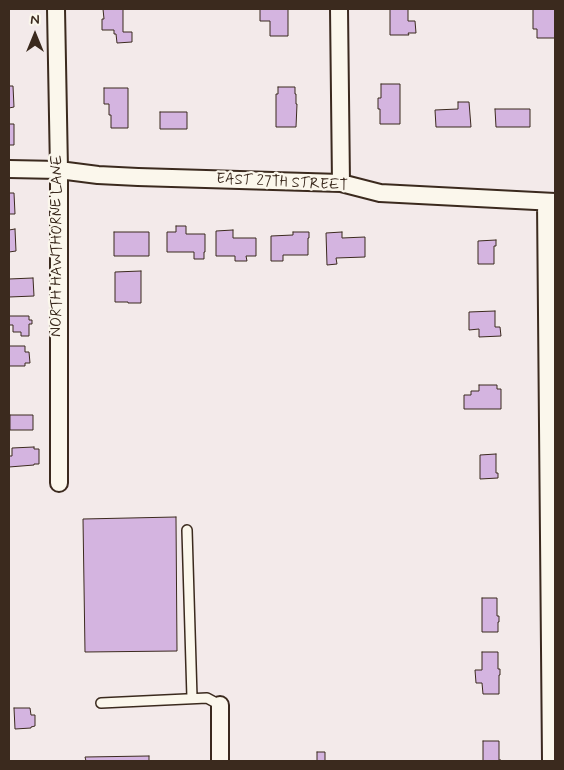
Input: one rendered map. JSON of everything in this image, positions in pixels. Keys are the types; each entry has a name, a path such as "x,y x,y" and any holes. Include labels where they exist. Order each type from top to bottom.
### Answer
{"street":[{"name":"NORTH HAWTHORNE LANE","path":"56,9 58,483"},
{"path":"338,9 340,183"},
{"name":"EAST 27TH STREET","path":"9,169 58,170 130,177 340,183 380,193 551,202"},
{"path":"551,202 551,761"},
{"path":"220,705 220,761"}],"lane":[{"path":"187,530 192,698"},
{"path":"101,703 206,698 220,705"}],"building":[{"path":"103,9 123,9 123,32 132,32 132,42 117,43 114,30 102,30"},
{"path":"260,9 288,9 288,36 270,36 270,21 260,21"},
{"path":"390,9 408,9 408,21 415,21 416,33 390,35"},
{"path":"533,9 555,9 555,38 537,38 537,29 533,29"},
{"path":"381,84 400,84 400,124 380,124 378,98 381,98"},
{"path":"9,86 13,86 14,107 9,108"},
{"path":"278,87 295,87 297,104 296,127 276,127 276,94 278,94"},
{"path":"104,88 128,88 128,128 111,128 109,104 104,104"},
{"path":"458,102 469,102 471,127 436,127 435,110 458,109"},
{"path":"495,109 530,109 530,127 496,127"},
{"path":"160,112 187,112 187,129 160,129"},
{"path":"9,124 14,124 14,145 9,145"},
{"path":"9,193 14,193 15,214 9,214"},
{"path":"176,226 186,226 186,234 205,234 204,259 194,259 194,252 167,252 167,232 176,232"},
{"path":"15,229 16,251 9,252 9,230"},
{"path":"233,230 233,238 256,238 256,256 246,256 247,261 235,261 235,256 216,256 216,231"},
{"path":"114,232 149,232 149,256 114,256"},
{"path":"293,232 309,232 308,255 283,255 283,261 271,261 271,236 293,235"},
{"path":"342,232 342,238 365,237 365,257 336,258 337,264 327,265 326,233"},
{"path":"496,240 494,264 478,264 478,241"},
{"path":"141,271 141,303 115,302 115,272"},
{"path":"33,278 34,296 9,297 9,279"},
{"path":"495,311 495,327 500,327 501,336 479,337 479,329 469,330 469,312"},
{"path":"9,316 29,316 32,324 29,324 29,336 21,336 21,332 13,332 13,325 9,325"},
{"path":"9,346 25,346 25,352 29,352 30,363 25,363 25,366 9,366"},
{"path":"479,385 497,385 497,389 501,389 501,409 464,409 464,395 471,395 471,391 479,391"},
{"path":"10,415 33,415 33,430 10,430"},
{"path":"34,447 34,449 39,449 39,464 9,467 9,456 12,456 12,448"},
{"path":"496,454 496,473 498,473 498,478 480,479 480,455"},
{"path":"176,517 177,651 85,652 83,519"},
{"path":"482,598 497,598 498,632 482,632"},
{"path":"482,652 498,652 498,669 500,669 499,694 483,694 482,683 476,683 475,670 482,670"},
{"path":"14,708 30,708 31,715 35,715 35,726 15,729"},
{"path":"483,741 499,741 499,760 501,761 483,761"},
{"path":"317,752 325,752 325,761 317,761"},
{"path":"149,756 149,761 86,761 85,757"}]}
